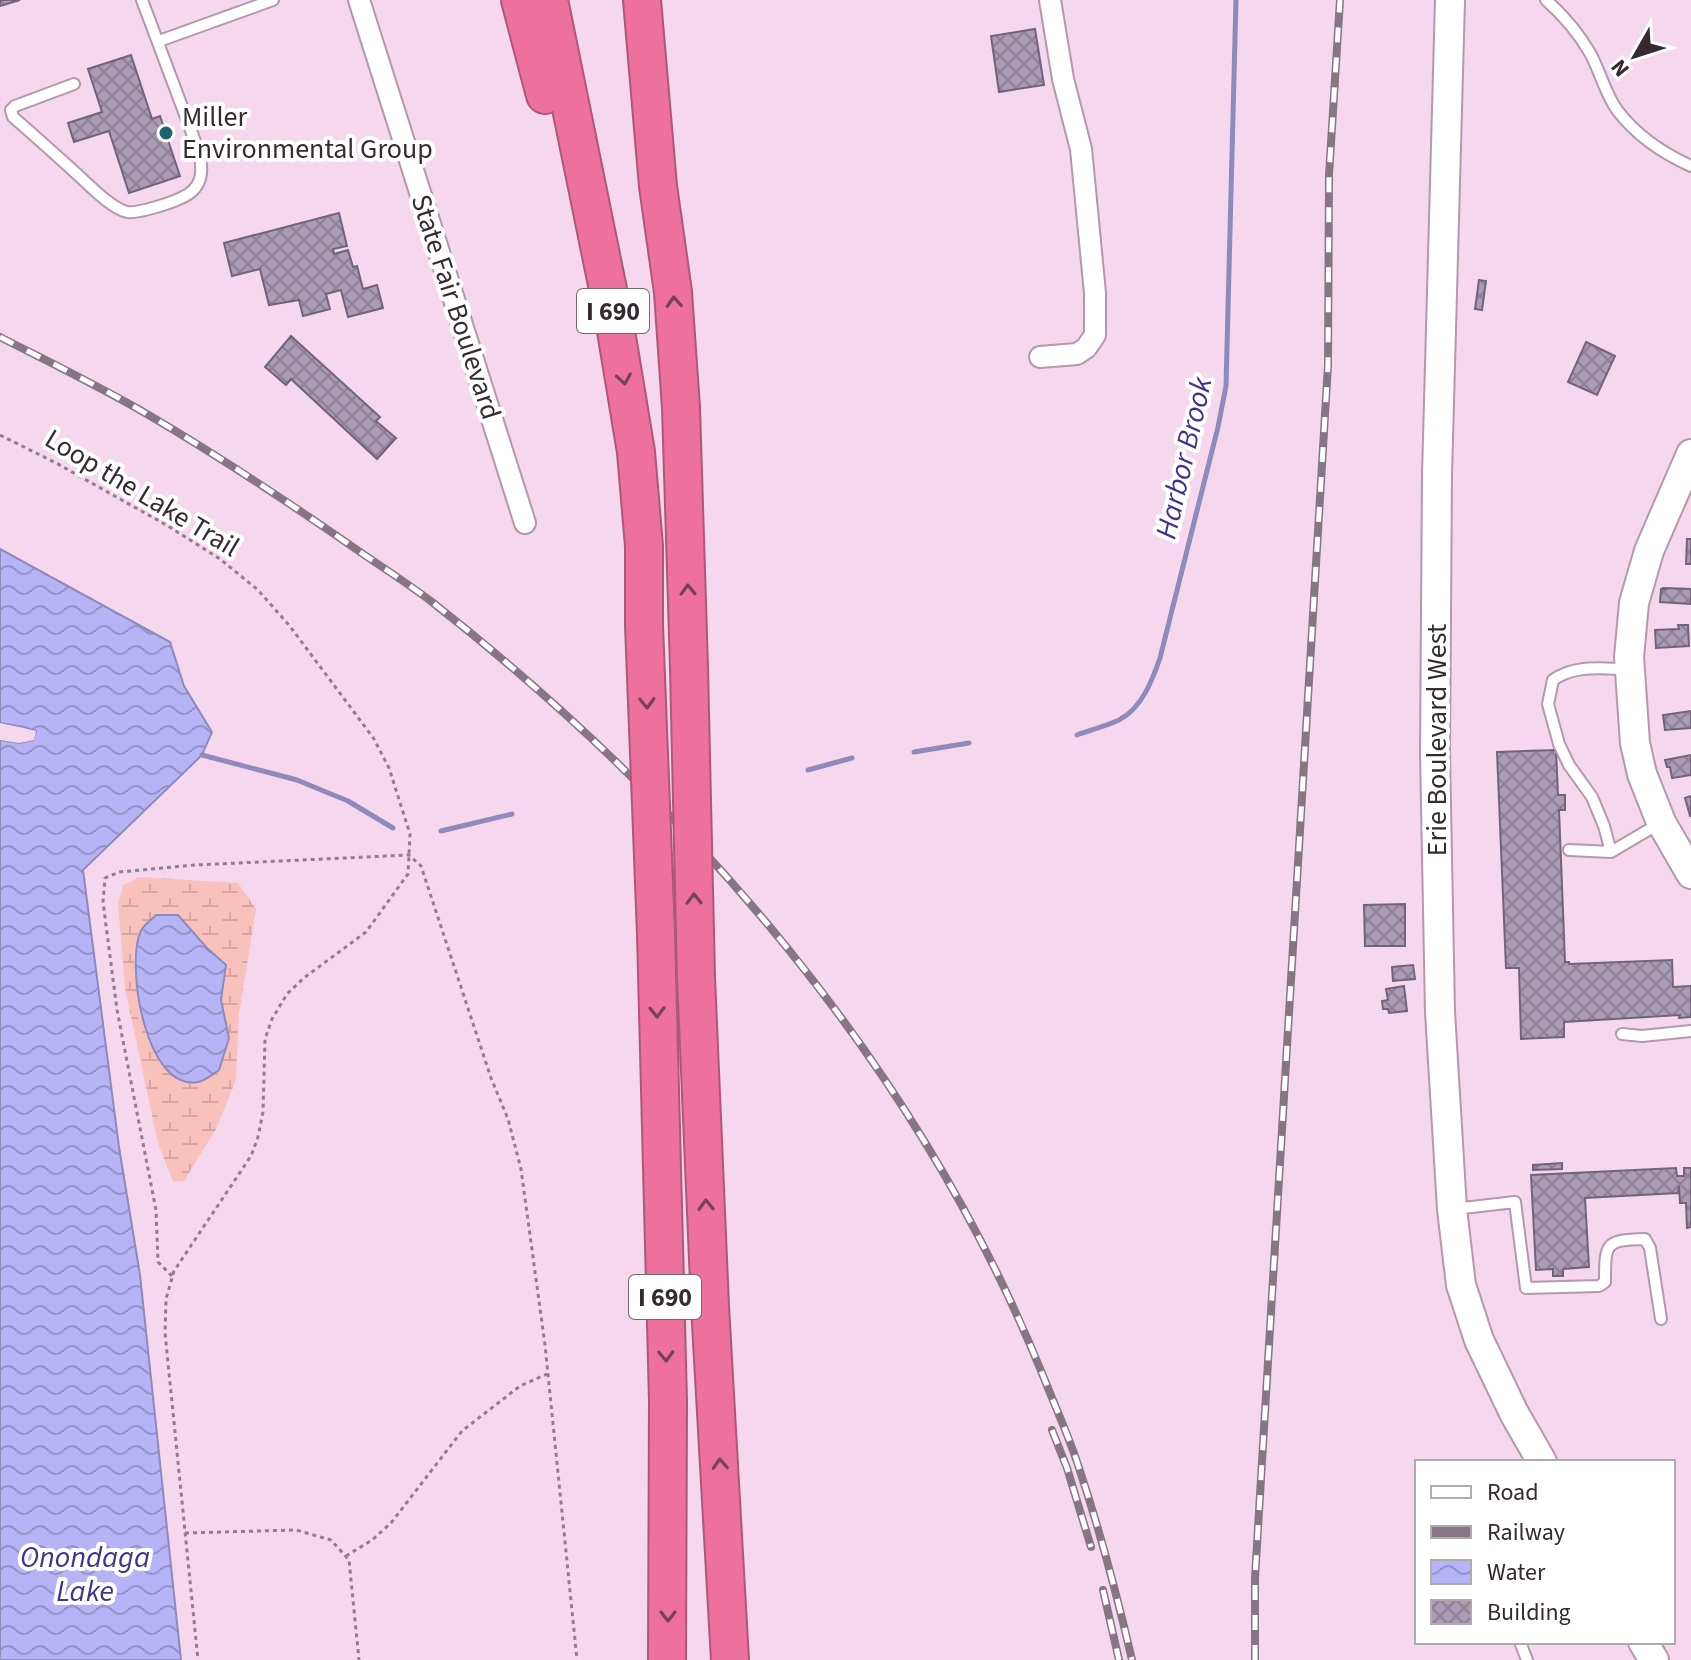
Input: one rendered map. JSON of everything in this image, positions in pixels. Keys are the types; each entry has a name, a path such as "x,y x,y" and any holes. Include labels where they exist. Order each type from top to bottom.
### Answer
{"highway":[{"path":"520,0 558,144 614,319"},
{"name":"I 690","path":"549,0 614,319 636,452 644,546 668,1401 667,1660"},
{"name":"I 690","path":"618,0 658,186 673,292 680,394 696,977 730,1660"},
{"path":"642,0 658,186"},
{"path":"724,1542 745,1660"}],"main road":[{"name":"Erie Boulevard West","path":"1450,0 1437,475 1435,753 1440,1012 1452,1209 1461,1285 1479,1340 1541,1460"},
{"path":"1691,454 1649,551 1634,603 1630,668 1635,743 1642,774 1661,822 1691,874"}],"street":[{"name":"State Fair Boulevard","path":"359,0 525,523"},
{"path":"1040,357 1077,354 1086,348 1095,335 1095,293 1081,149 1063,79 1050,0"}],"lane":[{"path":"74,84 15,106 11,110 13,117 100,195 125,212 133,213 181,198 193,191 201,180 199,152 142,0"},
{"path":"159,41 273,0"},
{"path":"1546,0 1560,12 1589,52 1616,108 1640,136 1691,166"},
{"path":"1611,852 1592,797 1569,765 1559,744 1548,704 1553,680 1562,673 1582,668 1630,668"},
{"path":"1569,850 1611,852 1661,822"},
{"path":"1622,1034 1642,1036 1691,1031"},
{"path":"1452,1209 1515,1202 1526,1288 1599,1286 1605,1282 1605,1252 1610,1244 1622,1239 1645,1239 1650,1248 1661,1319"}],"path":[{"name":"Loop the Lake Trail","path":"0,435 168,526 220,559 258,590 289,625 374,739 389,768 410,834 408,874 366,932 305,977 287,994 272,1019 265,1039 263,1112 251,1156 172,1276 166,1299 165,1333 198,1660"},
{"path":"172,1276 158,1262 156,1210 117,1010 103,902 105,878 119,872 195,865 409,855 421,866 491,1078 508,1119 521,1169 548,1374 577,1660"},
{"path":"346,1556 372,1540 391,1523 462,1431 520,1386 548,1374"},
{"path":"185,1533 296,1530 331,1540 349,1560 359,1660"}],"green space":[{"path":"140,877 238,883 256,909 239,1014 236,1080 216,1129 184,1181 173,1182 158,1143 125,988 118,903 123,885","holes":["156,915 207,948 226,965 221,999 229,1038 146,1034 134,966 134,952 142,929"]}],"water":[{"name":"Onondaga Lake","path":"0,549 170,642 184,686 212,732 202,755 83,870 119,1147 140,1275 181,1660 0,1660 0,740 19,743 33,740 36,731 0,723"},
{"path":"156,915 178,915 226,965 221,1000 229,1038 219,1070 198,1082 180,1080 165,1068 144,1024 138,998 136,950 141,930"}],"pier":[{"path":"0,723 36,731 34,740 19,743 0,740 0,736 18,739 31,737 31,733 0,727"}],"building":[{"path":"0,0 20,0 0,6"},
{"path":"1035,29 1044,85 999,92 991,36"},
{"path":"131,55 152,119 160,116 180,176 129,193 109,131 74,142 68,123 102,112 88,69"},
{"path":"339,213 347,246 333,249 334,254 348,250 353,267 357,266 363,289 377,285 383,308 348,317 341,290 326,294 330,309 303,316 299,300 269,305 260,269 232,276 224,243"},
{"path":"1479,280 1486,281 1482,310 1475,309"},
{"path":"291,336 380,417 376,421 396,438 377,459 291,379 286,385 265,367"},
{"path":"1586,342 1615,356 1597,395 1568,382"},
{"path":"1687,539 1691,539 1691,564 1686,564"},
{"path":"1661,589 1691,589 1691,604 1660,602"},
{"path":"1678,625 1688,625 1689,646 1656,648 1655,630 1679,629"},
{"path":"1691,711 1691,728 1665,730 1663,715"},
{"path":"1556,750 1558,795 1565,795 1565,810 1559,810 1565,962 1672,960 1673,987 1691,986 1691,1017 1679,1018 1680,1015 1564,1022 1564,1037 1521,1039 1519,968 1506,968 1497,752"},
{"path":"1691,755 1691,775 1672,778 1665,760"},
{"path":"1691,796 1691,816 1690,816 1685,798"},
{"path":"1405,904 1405,946 1365,946 1364,905"},
{"path":"1413,965 1415,979 1393,981 1392,967"},
{"path":"1404,986 1407,1011 1389,1013 1388,1009 1383,1009 1382,1001 1388,1000 1386,989"},
{"path":"1562,1163 1562,1169 1533,1170 1533,1165"},
{"path":"1676,1168 1677,1176 1684,1176 1684,1168 1691,1168 1691,1227 1687,1228 1686,1203 1680,1203 1679,1186 1678,1193 1585,1198 1589,1267 1563,1269 1563,1276 1553,1276 1553,1269 1536,1270 1531,1175"}],"waterway":[{"name":"Harbor Brook","path":"1077,735 1127,715 1150,685 1160,658 1218,427 1226,386 1236,0"},
{"name":"Harbor Brook","path":"914,752 969,743"},
{"name":"Harbor Brook","path":"202,755 297,780 348,801 393,828"},
{"name":"Harbor Brook","path":"808,770 852,758"},
{"name":"Harbor Brook","path":"441,831 512,814"}],"railway":[{"path":"1255,1660 1255,1578 1328,365 1329,175 1340,0"},
{"path":"0,337 152,417 301,512 432,602 529,682 622,767 709,858 791,953 866,1053 934,1158 995,1268 1075,1457 1108,1563 1132,1660"},
{"path":"1052,1430 1091,1547"},
{"path":"1103,1590 1119,1660"}],"place":[{"name":"Miller Environmental Group","path":"166,133"}]}
